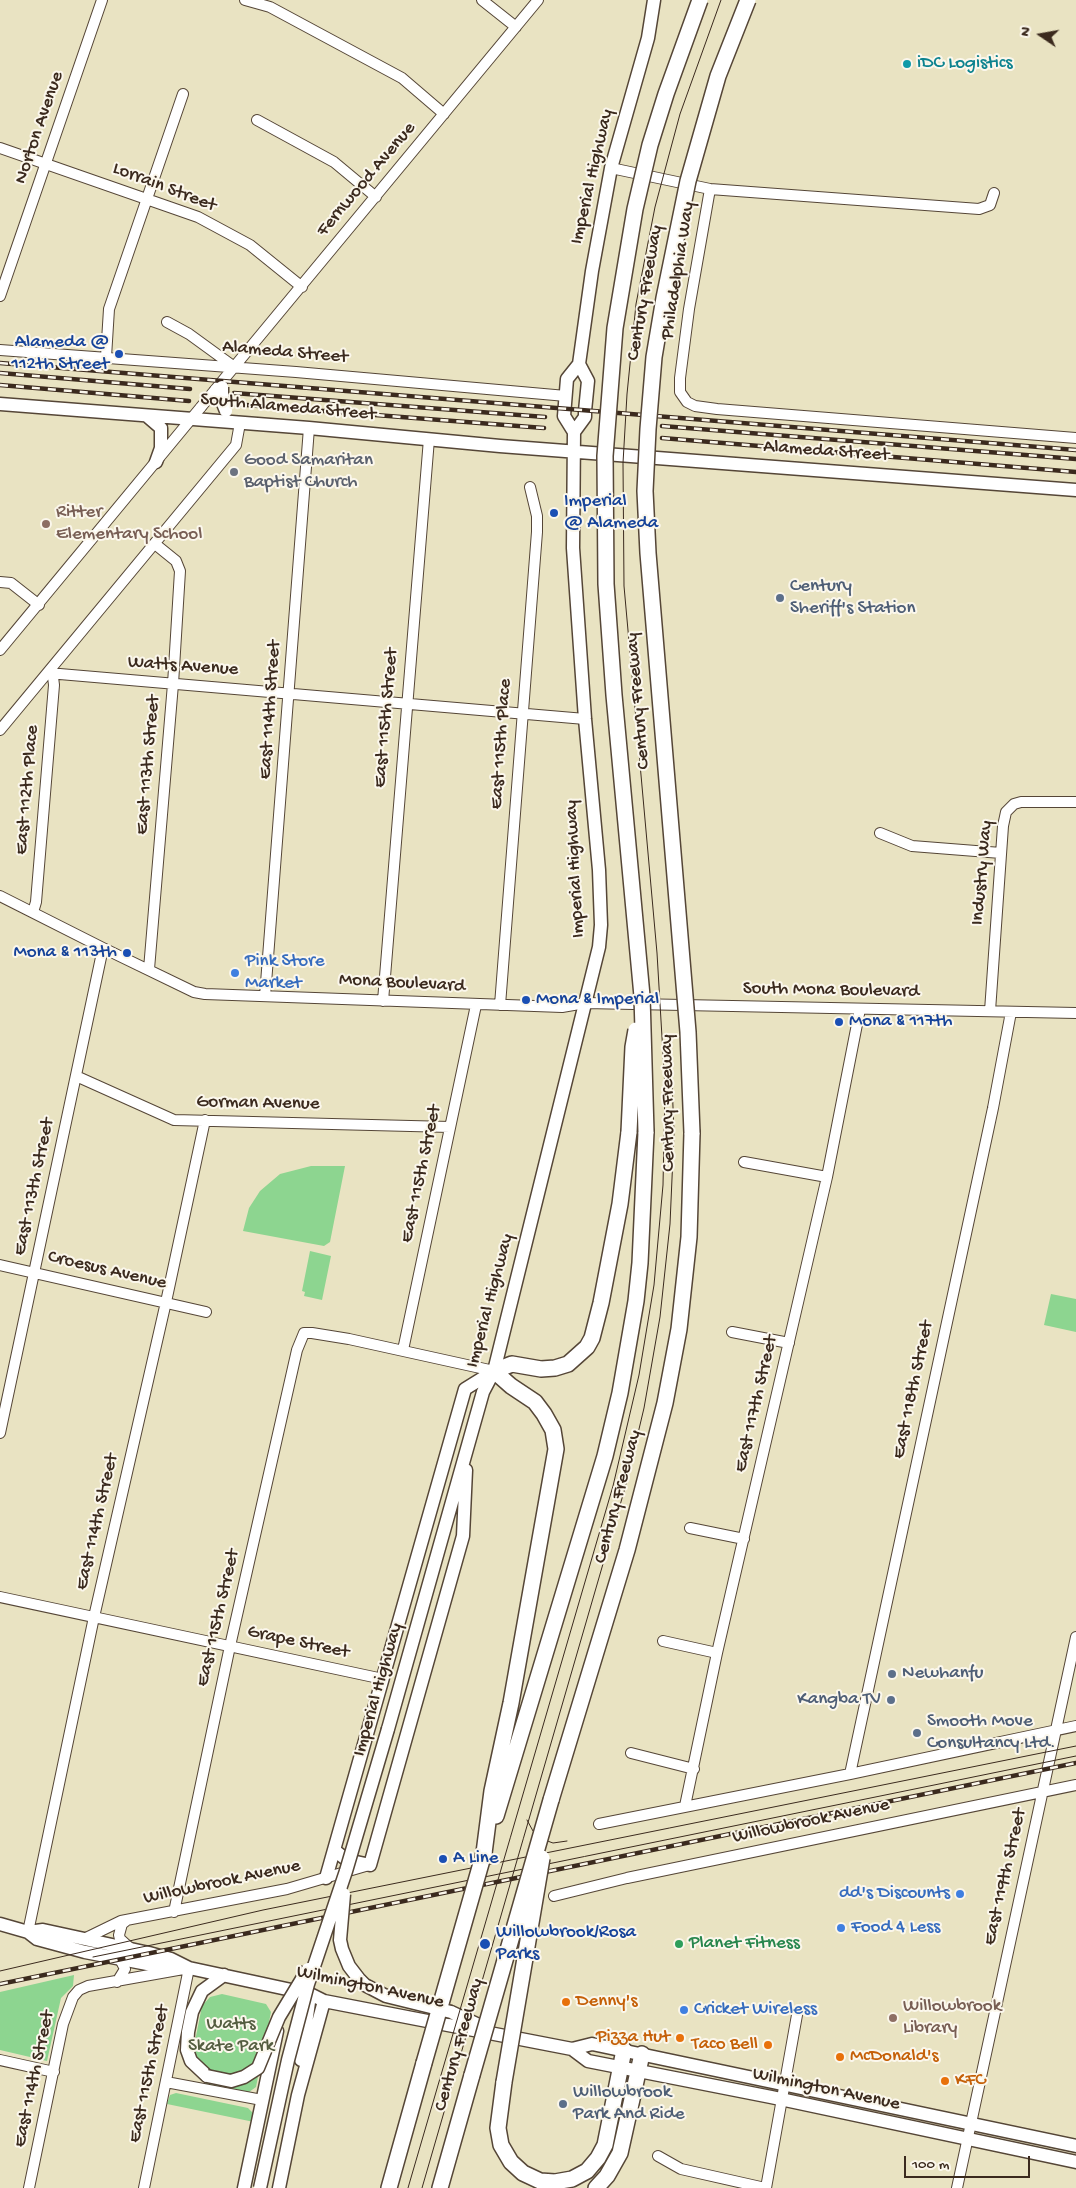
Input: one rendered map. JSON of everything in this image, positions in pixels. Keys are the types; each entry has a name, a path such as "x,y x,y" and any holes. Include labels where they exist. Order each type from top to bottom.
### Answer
{"highway":[{"name":"Century Freeway","path":"389,2188 484,1853 493,1812 602,1466 620,1393 638,1282 646,1132 642,996 610,654 604,546 605,456 615,328 635,210 650,145 700,0"},
{"name":"Century Freeway","path":"440,2188 551,1800 627,1550 665,1403 679,1329 689,1237 692,1132 688,1032 648,553 645,491 648,429 654,357 682,208 713,92 748,0"},
{"path":"494,1371 512,1364 541,1369 555,1368 568,1364 587,1347 595,1328 620,1204 629,1132 634,1047 642,996"},
{"path":"493,1812 556,1449 553,1430 535,1402 494,1371"},
{"path":"551,1800 498,2128 501,2145 511,2162 523,2172 540,2181 556,2182 572,2179 586,2171 598,2158 609,2129 624,2050"},
{"path":"596,2188 604,2181 620,2154 642,2054"}],"main road":[{"name":"Imperial Highway","path":"574,432 564,416 567,379 579,364 592,271 611,168 648,38 654,0"},
{"name":"Imperial Highway","path":"260,2188 288,2060 317,1954 346,1871 388,1729 483,1392 494,1371 599,947 601,925 599,870 585,718 574,548 572,452 574,432 585,418 588,381 579,364"},
{"path":"220,386 222,401 226,411 240,423"},
{"name":"South Alameda Street","path":"0,404 192,418 572,452"},
{"path":"144,415 158,423 161,428 161,448 156,462"},
{"name":"Alameda Street","path":"572,452 1076,490"},
{"path":"326,1878 465,1389 494,1371"},
{"path":"334,1850 347,1860 370,1865 463,1536 467,1448"},
{"path":"346,1871 340,1940 345,1959 353,1972 365,1985 386,1996 451,2012 501,2035"},
{"name":"Wilmington Avenue","path":"0,1924 120,1959 168,1968 189,1968 310,1994 324,2001 572,2049 592,2044 624,2050 1076,2146"},
{"name":"Wilmington Avenue","path":"33,1935 43,1930 171,1959 189,1968"},
{"path":"224,1976 202,1990 192,2012 187,2050 191,2061 206,2076 224,2082 237,2080 258,2068 279,2017 317,1954"},
{"path":"244,2188 286,1989"},
{"path":"298,2095 310,1994"},
{"path":"279,2188 298,2095 324,2001"},
{"name":"Wilmington Avenue","path":"572,2049 588,2061 781,2099 1076,2162"}],"street":[{"name":"Norton Avenue","path":"0,296 102,0"},
{"path":"482,0 516,27"},
{"name":"Fernwood Avenue","path":"0,650 538,0"},
{"path":"252,1 402,78 444,114"},
{"path":"106,357 109,309 183,94"},
{"path":"257,120 334,162 376,197"},
{"name":"Lorrain Street","path":"0,148 198,217 250,245 302,287"},
{"name":"Philadelphia Way","path":"611,168 710,189 684,348 680,387 684,399"},
{"path":"710,189 979,209 990,205 994,193"},
{"path":"167,322 190,334 234,367"},
{"name":"Alameda Street","path":"0,350 234,367 566,396"},
{"name":"Alameda Street","path":"684,399 695,406 717,409 1076,438"},
{"path":"0,730 236,445 240,423"},
{"name":"East 114th Street","path":"265,996 290,693 309,428"},
{"name":"East 115th Street","path":"383,1001 429,439"},
{"name":"East 115th Place","path":"500,1005 538,516 530,487"},
{"name":"East 113th Street","path":"149,969 173,684 180,571 176,561 155,544"},
{"path":"0,582 11,583 39,605"},
{"name":"Watts Avenue","path":"48,673 585,718"},
{"name":"East 112th Place","path":"33,912 36,902 54,685 53,677 48,673"},
{"name":"Industry Way","path":"990,1011 1004,818 1014,804 1027,801 1076,802"},
{"path":"880,833 912,846 1001,853"},
{"name":"Mona Boulevard","path":"0,896 103,948 199,993 476,1005 562,1007 585,1003"},
{"name":"East 113th Street","path":"0,1433 103,948"},
{"name":"South Mona Boulevard","path":"585,1003 1076,1013"},
{"name":"East 115th Street","path":"174,1912 230,1646 297,1350 304,1334 312,1333 403,1350 476,1005"},
{"name":"East 117th Street","path":"685,1806 717,1653 827,1177 860,1009"},
{"name":"East 118th Street","path":"850,1774 993,1108 1011,1012"},
{"name":"Gorman Avenue","path":"76,1076 174,1120 450,1127"},
{"name":"East 114th Street","path":"33,1935 94,1617 166,1302 205,1120"},
{"path":"744,1162 827,1177"},
{"name":"Croesus Avenue","path":"0,1265 206,1312"},
{"path":"732,1332 789,1343"},
{"path":"403,1350 494,1371"},
{"path":"690,1528 744,1539"},
{"name":"Grape Street","path":"0,1597 383,1679"},
{"name":"East 119th Street","path":"957,2188 1076,1638"},
{"path":"663,1641 717,1653"},
{"name":"Willowbrook Avenue","path":"599,1824 850,1774 1076,1726"},
{"path":"631,1753 694,1769"},
{"name":"Willowbrook Avenue","path":"554,1896 627,1878 1076,1785"},
{"name":"Willowbrook Avenue","path":"84,1939 113,1924 127,1920 287,1889 370,1865"},
{"path":"127,1920 119,1930 119,1935 125,1945 132,1950"},
{"path":"117,1982 125,1969 120,1959"},
{"name":"East 114th Street","path":"29,2188 64,2024 72,1997 88,1986 189,1968"},
{"name":"East 115th Street","path":"144,2188 189,1968"},
{"path":"658,2156 681,2169 766,2188 798,2015"},
{"path":"0,2060 54,2072"},
{"path":"166,2082 262,2100"}],"green space":[{"path":"311,1166 345,1166 330,1242 324,1246 243,1231 249,1208 260,1191 280,1174"},
{"path":"310,1251 331,1256 322,1300 304,1296 305,1292 302,1291"},
{"path":"1051,1294 1076,1299 1076,1332 1044,1325"},
{"path":"74,1975 73,1986 61,1998 47,2061 0,2050 0,1992"},
{"name":"Watts Skate Park","path":"222,1994 266,2004 271,2012 256,2087 249,2092 204,2084 208,2073 198,2063 193,2051 202,2006 210,1997"},
{"path":"176,2093 248,2108 254,2114 254,2122 167,2104 170,2095"}],"tram line":[{"path":"408,2188 613,1486 639,1375 654,1285 663,1185 665,1088 657,953 624,586 623,463 627,394 636,304 655,207 680,114 721,0"},
{"path":"422,2188 625,1488 644,1408 660,1317 670,1224 674,1133 671,1056"},
{"path":"0,1971 263,1910 1076,1746"},
{"path":"93,1957 1076,1756"},
{"path":"527,1820 533,1831 542,1839 553,1843 567,1841"}],"railway":[{"path":"0,363 1076,450"},
{"path":"0,373 190,389"},
{"path":"0,385 189,401"},
{"path":"234,393 545,417"},
{"path":"233,404 544,428"},
{"path":"662,426 1076,459"},
{"path":"662,438 1076,472"},
{"path":"0,1984 1076,1763"}],"place":[{"name":"iDC Logistics","path":"907,64"},
{"name":"Alameda @ 112th Street","path":"119,354"},
{"name":"Good Samaritan Baptist Church","path":"234,472"},
{"name":"Imperial @ Alameda","path":"554,513"},
{"name":"Ritter Elementary School","path":"46,524"},
{"name":"Century Sheriff's Station","path":"780,598"},
{"name":"Mona & 113th","path":"127,953"},
{"name":"Pink Store Market","path":"235,973"},
{"name":"Mona & Imperial","path":"526,1000"},
{"name":"Mona & 117th","path":"839,1022"},
{"name":"Newhanfu","path":"892,1674"},
{"name":"Kangba TV","path":"891,1700"},
{"name":"Smooth Move Consultancy Ltd.","path":"917,1733"},
{"name":"A Line","path":"443,1859"},
{"name":"dd's Discounts","path":"960,1894"},
{"name":"Food 4 Less","path":"841,1928"},
{"name":"Willowbrook/Rosa Parks","path":"485,1944"},
{"name":"Planet Fitness","path":"679,1944"},
{"name":"Denny's","path":"566,2002"},
{"name":"Cricket Wireless","path":"684,2010"},
{"name":"Willowbrook Library","path":"893,2018"},
{"name":"Pizza Hut","path":"680,2038"},
{"name":"Taco Bell","path":"768,2045"},
{"name":"McDonald's","path":"840,2057"},
{"name":"KFC","path":"945,2081"},
{"name":"Willowbrook Park And Ride","path":"563,2104"}]}
